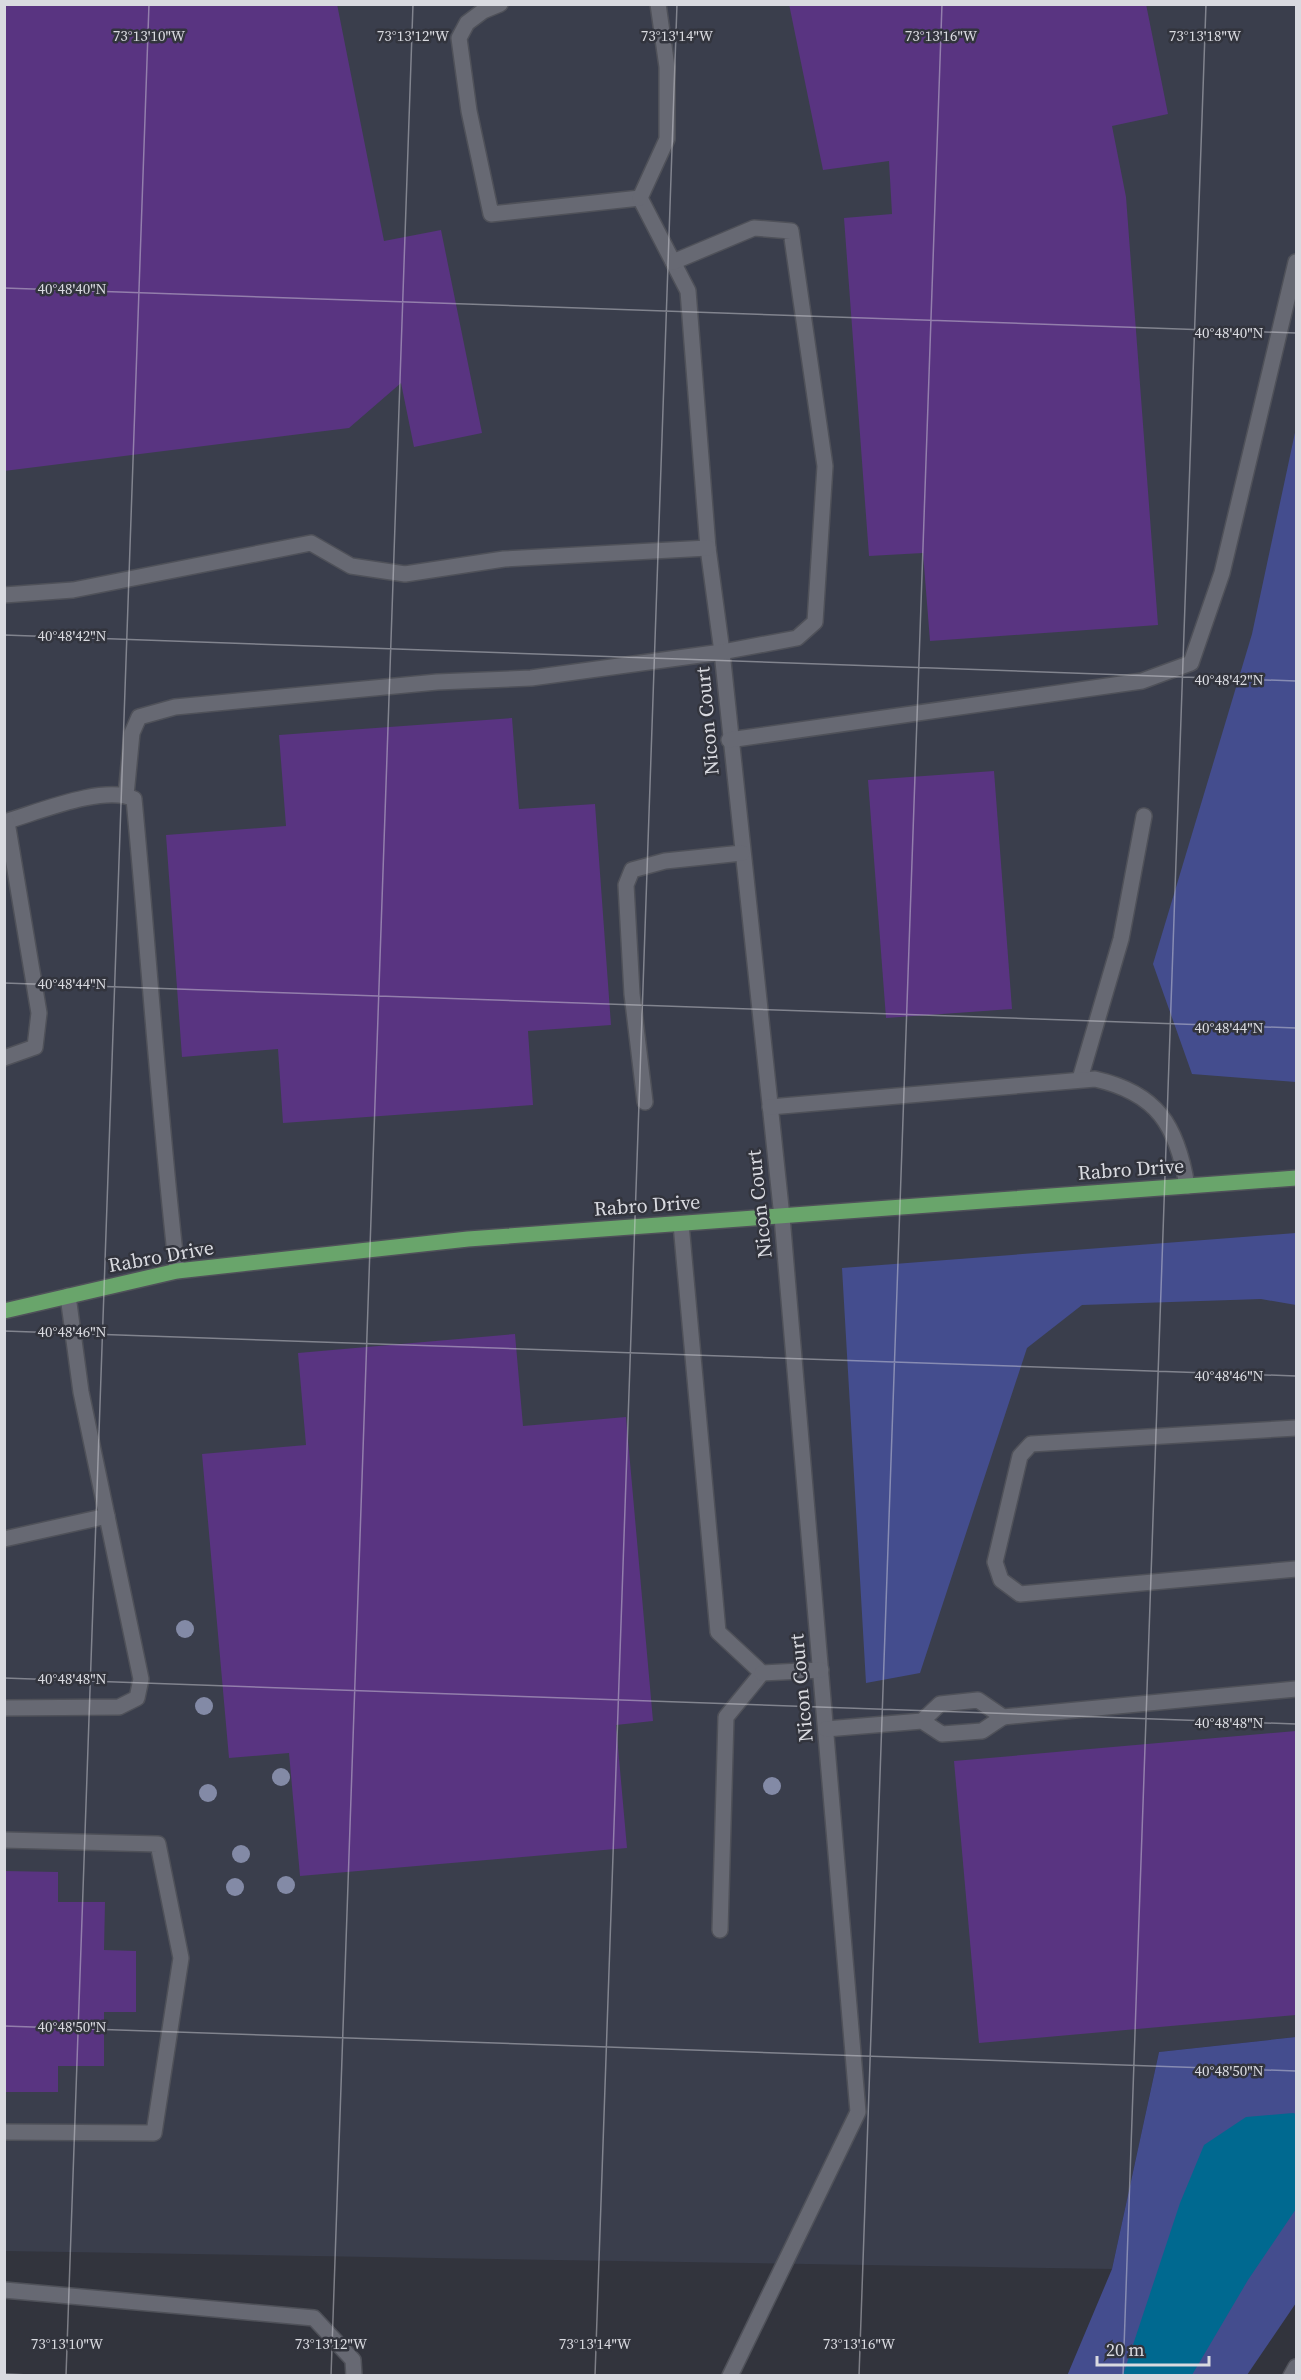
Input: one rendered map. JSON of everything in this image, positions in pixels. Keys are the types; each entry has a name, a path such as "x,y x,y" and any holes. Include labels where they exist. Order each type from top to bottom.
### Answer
{"main road":[{"name":"Rabro Drive","path":"4,1311 177,1271 468,1239 1296,1178"}],"street":[{"path":"500,4 483,11 467,23 459,38 469,111 491,214 640,198 667,139 667,67 658,4"},
{"name":"Nicon Court","path":"640,198 688,291 708,548 722,652 729,740 782,1217 858,2112 730,2376"},
{"path":"126,795 132,733 139,717 175,707 437,682 531,678 722,652 797,638 815,622 825,466 790,231 754,228 673,262"},
{"path":"729,740 1142,681 1191,663 1222,573 1296,262"},
{"path":"4,595 73,590 311,543 351,566 405,574 504,559 708,548"},
{"path":"4,1058 35,1047 39,1013 6,822 95,796 126,795 134,799 150,960 159,1113 177,1271"},
{"path":"1080,1079 1121,939 1144,816"},
{"path":"645,1102 632,994 626,885 632,870 665,861 742,853"},
{"path":"770,1107 1095,1079 1128,1089 1154,1106 1165,1119 1182,1155 1187,1186"},
{"path":"681,1224 718,1632 762,1673 821,1670"},
{"path":"4,1708 119,1707 137,1698 141,1679 81,1392 68,1296"},
{"path":"1296,1428 1031,1444 1020,1456 995,1562 1001,1580 1020,1594 1296,1569"},
{"path":"4,1539 107,1516"},
{"path":"720,1930 726,1717 762,1673"},
{"path":"826,1729 922,1721 942,1734 982,1731 1003,1717 1296,1689"},
{"path":"922,1721 940,1704 978,1700 1003,1717"},
{"path":"4,1840 158,1844 181,1958 154,2133 4,2132"},
{"path":"4,2290 314,2318 353,2360 354,2376"},
{"path":"1291,2376 1296,2367"}],"shaded area":[{"path":"5,5 1296,5 1296,2037 1159,2052 1112,2269 5,2251"},
{"path":"1296,428 1296,1082 1192,1074 1153,964 1252,634"},
{"path":"1296,1233 1296,1305 1261,1299 1082,1305 1027,1348 920,1673 866,1683 842,1268"},
{"path":"1296,2037 1296,2303 1247,2375 1067,2376 1112,2269 1159,2052"},
{"path":"1296,2114 1296,2209 1248,2280 1192,2375 1123,2375 1180,2203 1204,2145 1246,2117"}],"building":[{"path":"4,4 337,4 384,241 441,230 482,433 414,447 401,383 349,428 4,471"},
{"path":"789,4 1146,4 1168,114 1112,126 1126,197 1158,625 930,641 923,553 869,556 844,218 892,214 889,161 823,170"},
{"path":"512,718 519,809 595,804 611,1025 528,1031 533,1105 283,1123 278,1049 182,1057 166,835 286,826 279,735"},
{"path":"994,771 1012,1009 886,1018 868,780"},
{"path":"515,1334 523,1426 626,1417 653,1721 616,1725 627,1848 300,1876 289,1753 229,1758 202,1454 306,1445 298,1353"},
{"path":"1296,1731 1296,2015 979,2043 954,1761"},
{"path":"4,1871 58,1872 58,1902 105,1902 104,1950 136,1951 136,2012 104,2012 104,2066 58,2066 58,2092 4,2092"}]}
